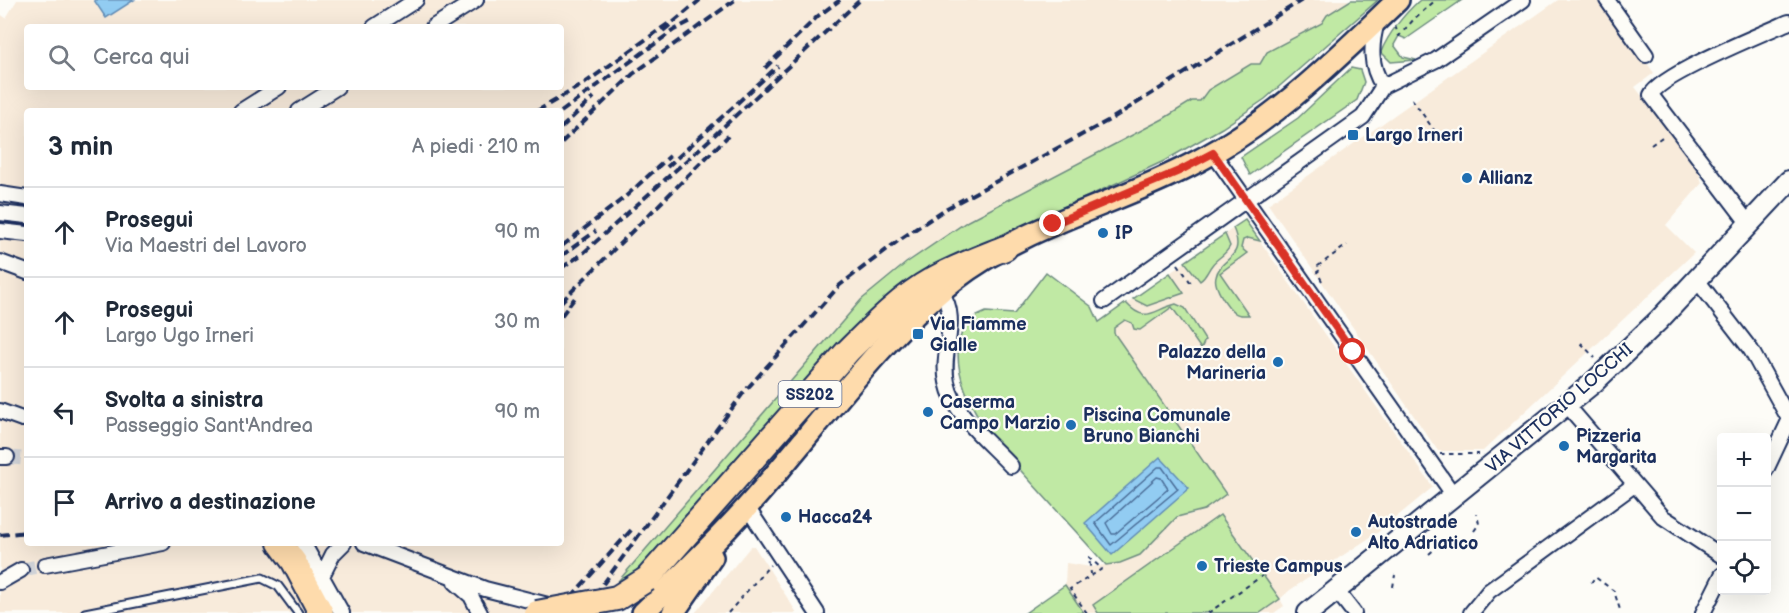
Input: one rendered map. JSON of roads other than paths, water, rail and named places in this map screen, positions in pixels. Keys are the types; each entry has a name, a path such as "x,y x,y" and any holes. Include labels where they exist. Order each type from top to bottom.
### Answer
{"highway":[{"name":"SS202","path":"537,613 617,598 647,579 847,352 874,325 903,300 932,280 1005,248"},
{"path":"289,546 294,562 321,613"}],"main road":[{"path":"642,611 747,507 840,398 941,292 1005,248 1053,224 1179,171 1213,153 1254,128 1392,18"},
{"name":"VIA VITTORIO LOCCHI","path":"1308,613 1567,405 1618,359 1697,280 1789,181"},
{"path":"673,613 747,507"}],"street":[{"path":"379,24 416,0"},
{"path":"438,24 476,0"},
{"path":"1104,301 1363,117 1383,86 1436,60 1523,0"},
{"path":"1607,0 1646,55"},
{"path":"1383,86 1376,76 1372,63 1372,50 1392,18"},
{"path":"1749,224 1651,95 1653,88 1664,82 1725,50 1789,22"},
{"path":"246,108 274,90"},
{"path":"304,108 332,90"},
{"path":"1213,153 1455,497"},
{"path":"0,194 24,198"},
{"path":"0,213 24,216"},
{"path":"0,231 24,234"},
{"path":"0,262 24,271"},
{"path":"1697,280 1751,350 1789,420 1771,461"},
{"path":"941,292 948,302 951,318 944,357 946,380 951,397 964,416 1011,466"},
{"path":"1567,405 1663,517 1717,553"},
{"path":"0,411 22,419"},
{"path":"1471,613 1489,591 1634,485"},
{"path":"747,507 817,613"},
{"path":"45,565 148,546"},
{"path":"291,546 322,576 342,613"},
{"path":"322,576 333,554 341,546"},
{"path":"372,546 447,576 493,591 586,613"},
{"path":"0,582 21,570"},
{"path":"447,576 471,596 480,613"},
{"path":"1703,613 1717,585"},
{"path":"1336,590 1354,613"}],"lane":[{"path":"85,613 262,578 278,585 298,613"}],"water":[{"path":"94,0 134,0 106,18"},
{"path":"1160,457 1189,488 1112,555 1085,523"}],"tunnel":[{"path":"7,457 24,459"},
{"path":"21,570 45,565"}],"railway":[{"path":"663,31 700,0"},
{"path":"564,140 633,74 735,0"},
{"path":"765,68 818,16 840,0"},
{"path":"564,266 581,255 707,142 860,0"},
{"path":"595,595 744,392 840,285 902,238 947,208 1111,119 1302,0"},
{"path":"564,110 674,30 691,21"},
{"path":"542,108 585,83 669,23"},
{"path":"667,167 778,66"},
{"path":"564,125 594,97"},
{"path":"564,299 728,136"},
{"path":"564,244 625,197 670,156"},
{"path":"564,254 596,231"},
{"path":"564,312 577,295"},
{"path":"571,597 633,528"},
{"path":"0,535 24,532"}],"place":[{"name":"Largo Irneri","path":"1353,135"},
{"name":"Allianz","path":"1467,178"},
{"name":"IP","path":"1103,233"},
{"name":"Via Fiamme Gialle","path":"918,334"},
{"name":"Palazzo della Marineria","path":"1278,362"},
{"name":"Caserma Campo Marzio","path":"928,412"},
{"name":"Piscina Comunale Bruno Bianchi","path":"1071,425"},
{"name":"Pizzeria Margarita","path":"1564,446"},
{"name":"Hacca24","path":"786,517"},
{"name":"Autostrade Alto Adriatico","path":"1356,532"},
{"name":"Trieste Campus","path":"1202,566"}]}
